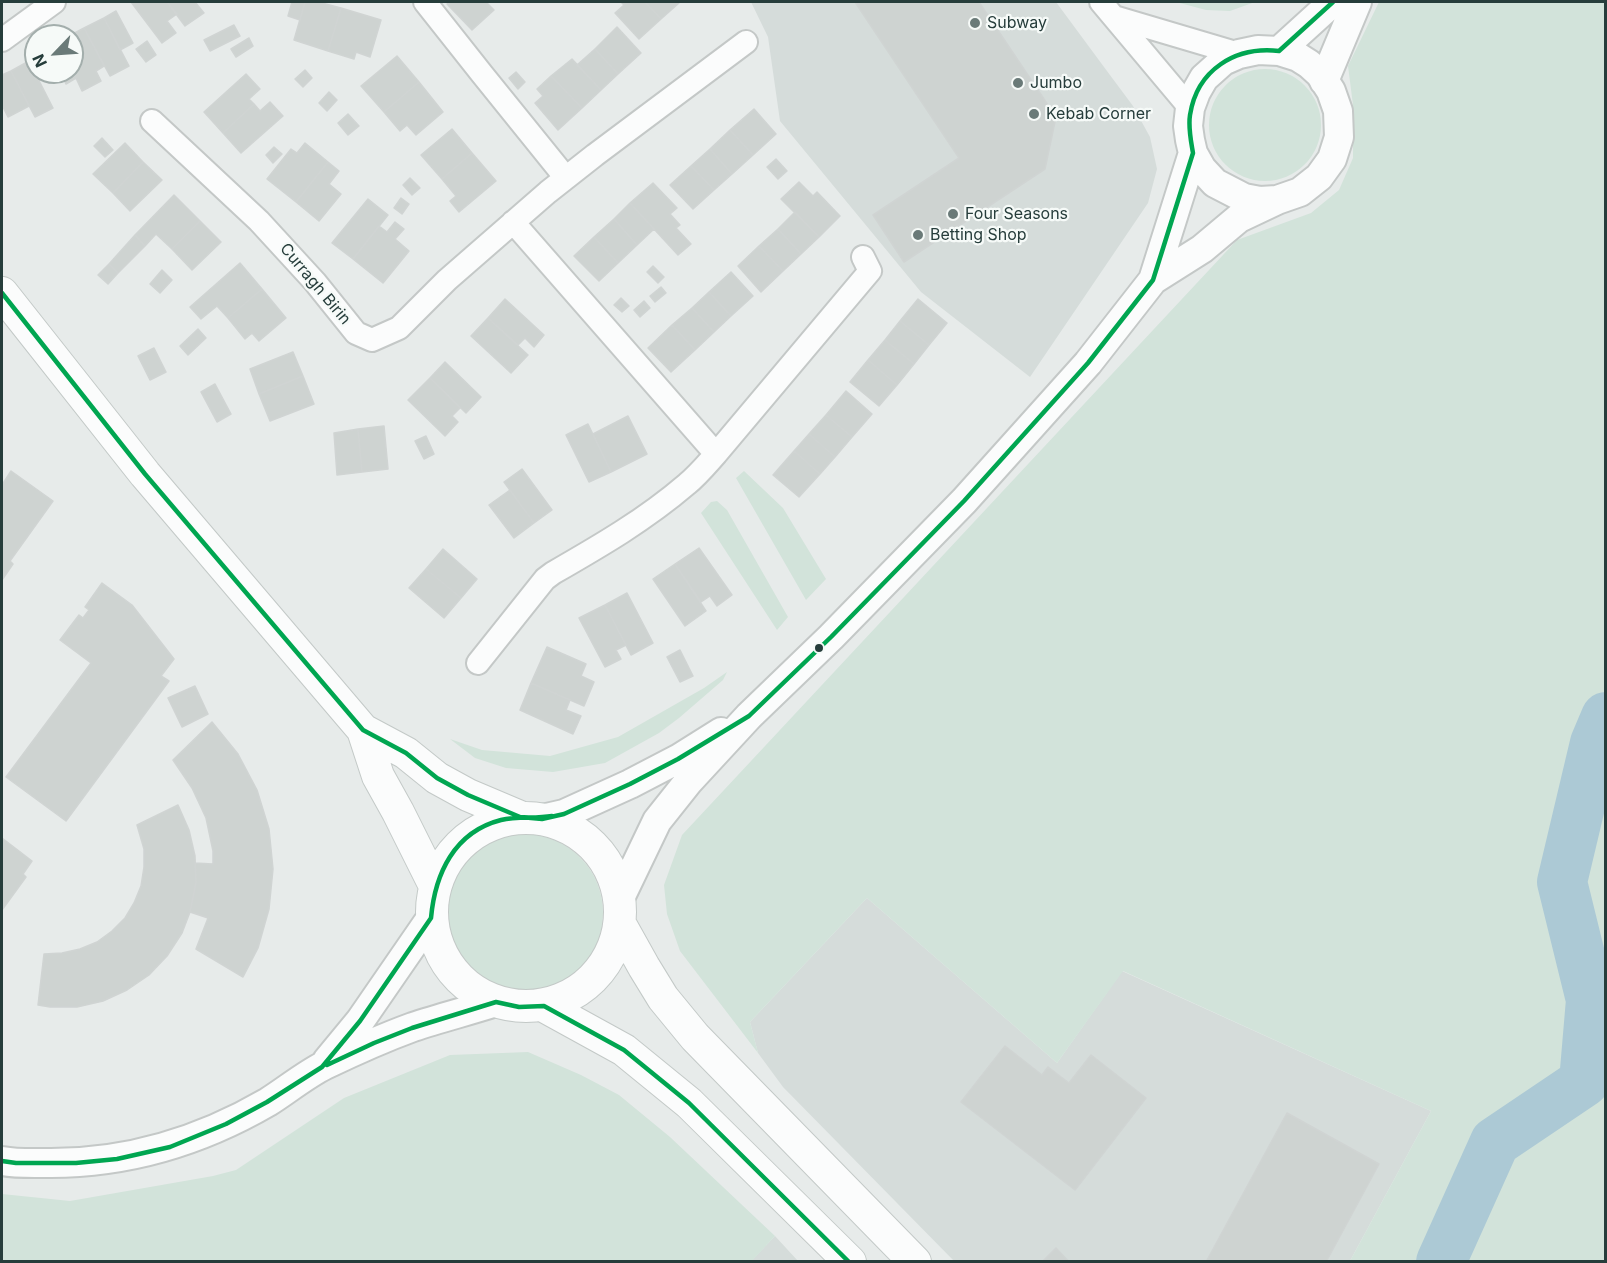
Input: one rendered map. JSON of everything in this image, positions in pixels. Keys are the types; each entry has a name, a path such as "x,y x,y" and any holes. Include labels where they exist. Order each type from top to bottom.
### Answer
{"main road":[{"path":"2,293 145,474 363,730 406,753 437,778 468,795 531,818 570,828 594,846 611,870 620,911 644,968 663,998 695,1037 915,1262"},
{"path":"363,730 378,776 435,886"},
{"path":"531,818 492,824 466,838 447,860 435,886 431,902 431,918 437,945 450,970 471,989 496,1002 519,1007 543,1006 572,996 595,978 612,953 620,911"},
{"path":"543,1006 624,1050 689,1103 850,1262"}],"street":[{"path":"2,40 54,2"},
{"path":"425,2 566,178"},
{"path":"1279,51 1333,2"},
{"path":"1324,81 1357,2"},
{"path":"1107,9 1239,54"},
{"path":"1107,9 1190,108"},
{"name":"Curragh Birin","path":"152,121 260,221 315,282 356,333 372,340 399,328 447,280 566,178 746,42"},
{"path":"620,911 657,820 688,782 749,716 831,637 964,501 1088,363 1153,280 1202,249 1239,218 1300,192 1319,177 1332,159 1339,137 1338,111 1332,91 1320,74 1298,57 1279,51 1257,50 1223,61 1204,78 1190,108 1188,126 1193,153 1202,169 1215,183 1244,198 1260,201 1277,200"},
{"path":"1153,280 1193,153"},
{"path":"513,222 716,454"},
{"path":"478,663 545,579 613,539 661,506 689,483 870,271 863,257"},
{"path":"531,818 564,814 630,784 678,759 749,716"},
{"path":"322,1067 360,1021 431,918"},
{"path":"2,1161 76,1163 117,1159 170,1147 226,1124 267,1102 322,1067 374,1043 412,1028 496,1002"}],"shaded area":[{"path":"751,2 1056,2 1133,106 1150,137 1157,169 1148,203 1030,377 921,292 780,121 768,37"},
{"path":"1176,2 1255,2 1230,11 1206,10"},
{"path":"1379,2 1605,2 1605,1261 1350,1261 1431,1111 1123,971 1057,1063 867,898 750,1022 758,1053 680,951 667,914 664,885 682,835 1237,240 1311,213 1339,190 1353,158 1353,105 1348,66"},
{"path":"1265,69 1286,73 1305,85 1317,104 1321,125 1317,146 1305,165 1286,177 1265,181 1244,177 1225,165 1213,146 1209,125 1213,104 1225,85 1244,73"},
{"path":"744,471 783,508 826,579 806,600 736,478"},
{"path":"717,501 727,510 788,617 777,630 701,513 711,502"},
{"path":"727,672 723,680 659,733 605,763 553,772 506,768 475,758 450,739 482,750 550,756 618,737 704,688"},
{"path":"524,834 539,835 554,840 568,847 580,857 590,869 597,883 602,898 602,928 597,943 590,957 580,969 568,979 554,986 539,991 524,992 509,991 494,986 480,979 468,969 458,957 451,943 446,928 445,913 446,898 451,883 458,869 468,857 480,847 494,840 509,835"},
{"path":"867,898 1057,1063 1122,971 1431,1111 1350,1261 954,1261 783,1087 758,1053 750,1022"},
{"path":"528,1052 581,1075 619,1095 670,1137 775,1236 751,1262 2,1261 2,1194 70,1201 236,1170 344,1098 450,1055"},
{"path":"775,1236 798,1261 751,1261"}],"building":[{"path":"131,2 167,2 177,14 167,21 176,33 162,43"},
{"path":"167,2 195,2 204,13 185,26"},
{"path":"292,2 305,2 300,20 288,16"},
{"path":"305,2 318,2 341,8 328,51 294,40"},
{"path":"450,2 486,2 494,10 472,30 447,4"},
{"path":"621,2 645,2 661,19 639,39 615,13 624,5"},
{"path":"645,2 678,2 679,3 661,19"},
{"path":"855,2 979,2 1056,117 1045,169 904,262 873,215 959,158"},
{"path":"341,8 381,20 370,57 356,52 354,59 328,51"},
{"path":"116,11 133,43 120,50 104,18"},
{"path":"104,18 129,66 110,76 84,28"},
{"path":"234,25 240,36 210,51 204,40"},
{"path":"617,27 641,53 618,74 595,49"},
{"path":"84,28 104,66 96,71 101,81 82,91 79,84 84,84"},
{"path":"249,38 253,46 236,57 231,49"},
{"path":"147,41 156,55 146,62 136,49"},
{"path":"595,49 618,74 601,90 577,65"},
{"path":"397,56 419,82 384,112 361,86"},
{"path":"572,59 601,90 582,108 551,76"},
{"path":"24,64 24,84 41,84 53,108 35,117 11,71"},
{"path":"305,70 312,78 303,87 295,79"},
{"path":"11,71 29,106 8,117 2,105 2,75"},
{"path":"516,72 525,82 518,89 509,78"},
{"path":"246,74 260,89 249,99 254,104 223,133 204,112"},
{"path":"551,76 582,108 558,130 535,103 543,96 537,89"},
{"path":"419,82 443,112 416,135 407,125 400,131 384,112"},
{"path":"329,92 337,100 327,111 319,103"},
{"path":"270,102 283,116 241,153 223,133 254,104 260,111"},
{"path":"754,109 776,134 753,155 730,130"},
{"path":"348,114 359,126 348,135 338,123"},
{"path":"452,129 472,153 442,179 421,155"},
{"path":"730,130 753,155 732,174 710,149"},
{"path":"102,138 113,150 105,157 94,146"},
{"path":"125,143 143,162 113,193 93,174"},
{"path":"305,143 328,162 296,202 267,179 291,149 297,153"},
{"path":"274,147 282,154 273,163 266,155"},
{"path":"710,149 732,174 714,190 691,166"},
{"path":"472,153 496,181 459,212 450,201 456,196 442,179"},
{"path":"776,159 787,171 778,179 767,167"},
{"path":"143,162 162,180 130,211 113,193"},
{"path":"328,162 339,171 329,184 341,194 319,221 296,202"},
{"path":"691,166 714,190 693,209 670,185"},
{"path":"410,178 420,188 412,195 403,185"},
{"path":"799,182 813,196 817,192 840,216 819,237 781,199"},
{"path":"653,183 677,208 670,214 680,225 676,228 691,244 678,255 630,203"},
{"path":"174,195 200,221 172,249 156,234 145,246 135,235"},
{"path":"401,198 409,204 402,214 394,208"},
{"path":"368,199 388,215 353,259 332,243"},
{"path":"630,203 654,229 637,245 614,219"},
{"path":"795,212 819,237 801,254 778,229"},
{"path":"614,219 637,245 618,263 594,237"},
{"path":"200,221 221,242 192,270 172,249"},
{"path":"395,222 404,229 395,239 409,251 383,283 353,259 379,226 387,232"},
{"path":"778,229 801,254 783,271 759,246"},
{"path":"135,235 145,246 118,273 109,264"},
{"path":"594,237 618,263 599,281 574,256"},
{"path":"759,246 783,271 761,292 738,266"},
{"path":"240,263 262,289 228,318 217,306 201,319 190,307"},
{"path":"109,264 118,273 108,284 98,275"},
{"path":"653,266 664,277 658,283 647,272"},
{"path":"162,270 172,280 160,293 150,284"},
{"path":"731,272 753,296 731,316 709,292"},
{"path":"661,287 666,293 655,302 650,296"},
{"path":"262,289 286,318 259,341 252,333 245,339 228,318"},
{"path":"709,292 731,316 714,332 692,308"},
{"path":"621,298 629,306 622,312 614,305"},
{"path":"505,299 544,335 534,347 525,338 518,345 488,318"},
{"path":"918,299 947,323 929,345 900,321"},
{"path":"644,301 650,308 640,317 634,310"},
{"path":"692,308 714,332 695,350 672,325"},
{"path":"488,318 528,355 511,373 471,336"},
{"path":"900,321 929,345 914,364 885,340"},
{"path":"672,325 695,350 671,372 648,348"},
{"path":"198,329 206,338 188,355 180,346"},
{"path":"885,340 914,364 897,385 868,360"},
{"path":"154,348 166,372 150,380 138,356"},
{"path":"293,352 303,376 259,394 250,369"},
{"path":"868,360 897,385 879,406 850,382"},
{"path":"445,362 481,397 466,413 430,378"},
{"path":"303,376 314,404 270,421 259,394"},
{"path":"430,378 460,408 452,416 458,422 445,436 408,400"},
{"path":"215,384 231,414 217,422 201,392"},
{"path":"846,391 872,414 852,437 826,415"},
{"path":"826,415 852,437 835,457 809,434"},
{"path":"628,416 647,454 611,472 593,434"},
{"path":"588,424 611,472 589,482 566,435"},
{"path":"384,426 388,469 362,472 358,429"},
{"path":"358,429 362,472 337,475 334,433"},
{"path":"809,434 835,457 820,474 794,451"},
{"path":"426,436 434,454 424,459 415,441"},
{"path":"794,451 820,474 799,497 773,475"},
{"path":"522,469 552,510 534,523 504,482"},
{"path":"11,471 53,501 10,561 13,564 2,580 2,485"},
{"path":"510,490 534,523 514,538 489,505"},
{"path":"699,548 732,595 717,606 710,596 701,602 675,564"},
{"path":"443,549 477,579 461,598 426,569"},
{"path":"675,564 706,611 685,626 653,579"},
{"path":"426,569 461,598 444,618 409,588"},
{"path":"102,583 132,605 174,659 161,676 169,681 66,821 6,777 91,663 60,640 79,615 83,618 89,610 85,607"},
{"path":"627,593 653,643 631,655 605,605"},
{"path":"605,605 626,645 616,650 621,659 605,667 579,618"},
{"path":"547,647 586,664 581,676 594,682 584,706 531,683"},
{"path":"680,650 693,676 680,682 667,657"},
{"path":"531,683 570,700 566,710 581,716 573,734 520,710"},
{"path":"195,686 208,714 182,727 168,698"},
{"path":"212,722 238,754 257,790 269,829 273,869 269,909 258,948 243,977 196,949 208,918 190,912 196,882 195,863 213,864 213,851 206,818 192,788 173,760"},
{"path":"178,805 189,830 195,856 196,882 190,912 182,933 167,956 149,975 127,990 103,1001 77,1007 38,1005 44,954 80,949 97,942 125,918 141,886 144,867 144,849 137,825"},
{"path":"2,838 32,861 23,874 26,877 2,910"},
{"path":"1005,1046 1042,1075 1048,1067 1069,1083 1091,1055 1146,1098 1075,1190 961,1102"},
{"path":"1287,1113 1379,1164 1326,1262 1206,1262"},
{"path":"1056,1248 1069,1262 1042,1262"}],"waterway":[{"path":"1441,1262 1495,1142 1584,1082 1591,1000 1562,882 1595,743 1606,717"}],"transit line":[{"path":"2,293 145,474 363,730 406,753 437,778 468,795 520,817 542,819 564,814 630,784 678,759 749,716 831,637 964,501 1088,363 1153,280 1193,153 1190,115 1201,85 1221,64 1233,57 1263,50 1279,51 1333,2"},
{"path":"2,1161 76,1163 117,1159 170,1147 226,1124 267,1102 322,1067 360,1021 431,918 437,886 450,857 459,845 471,834 501,820 552,816"},
{"path":"327,1065 412,1028 496,1002 519,1007 544,1006 624,1050 689,1103 849,1262"}],"place":[{"name":"Subway","path":"975,23"},
{"name":"Jumbo","path":"1018,83"},
{"name":"Kebab Corner","path":"1034,114"},
{"name":"Four Seasons","path":"953,214"},
{"name":"Betting Shop","path":"918,235"}]}
